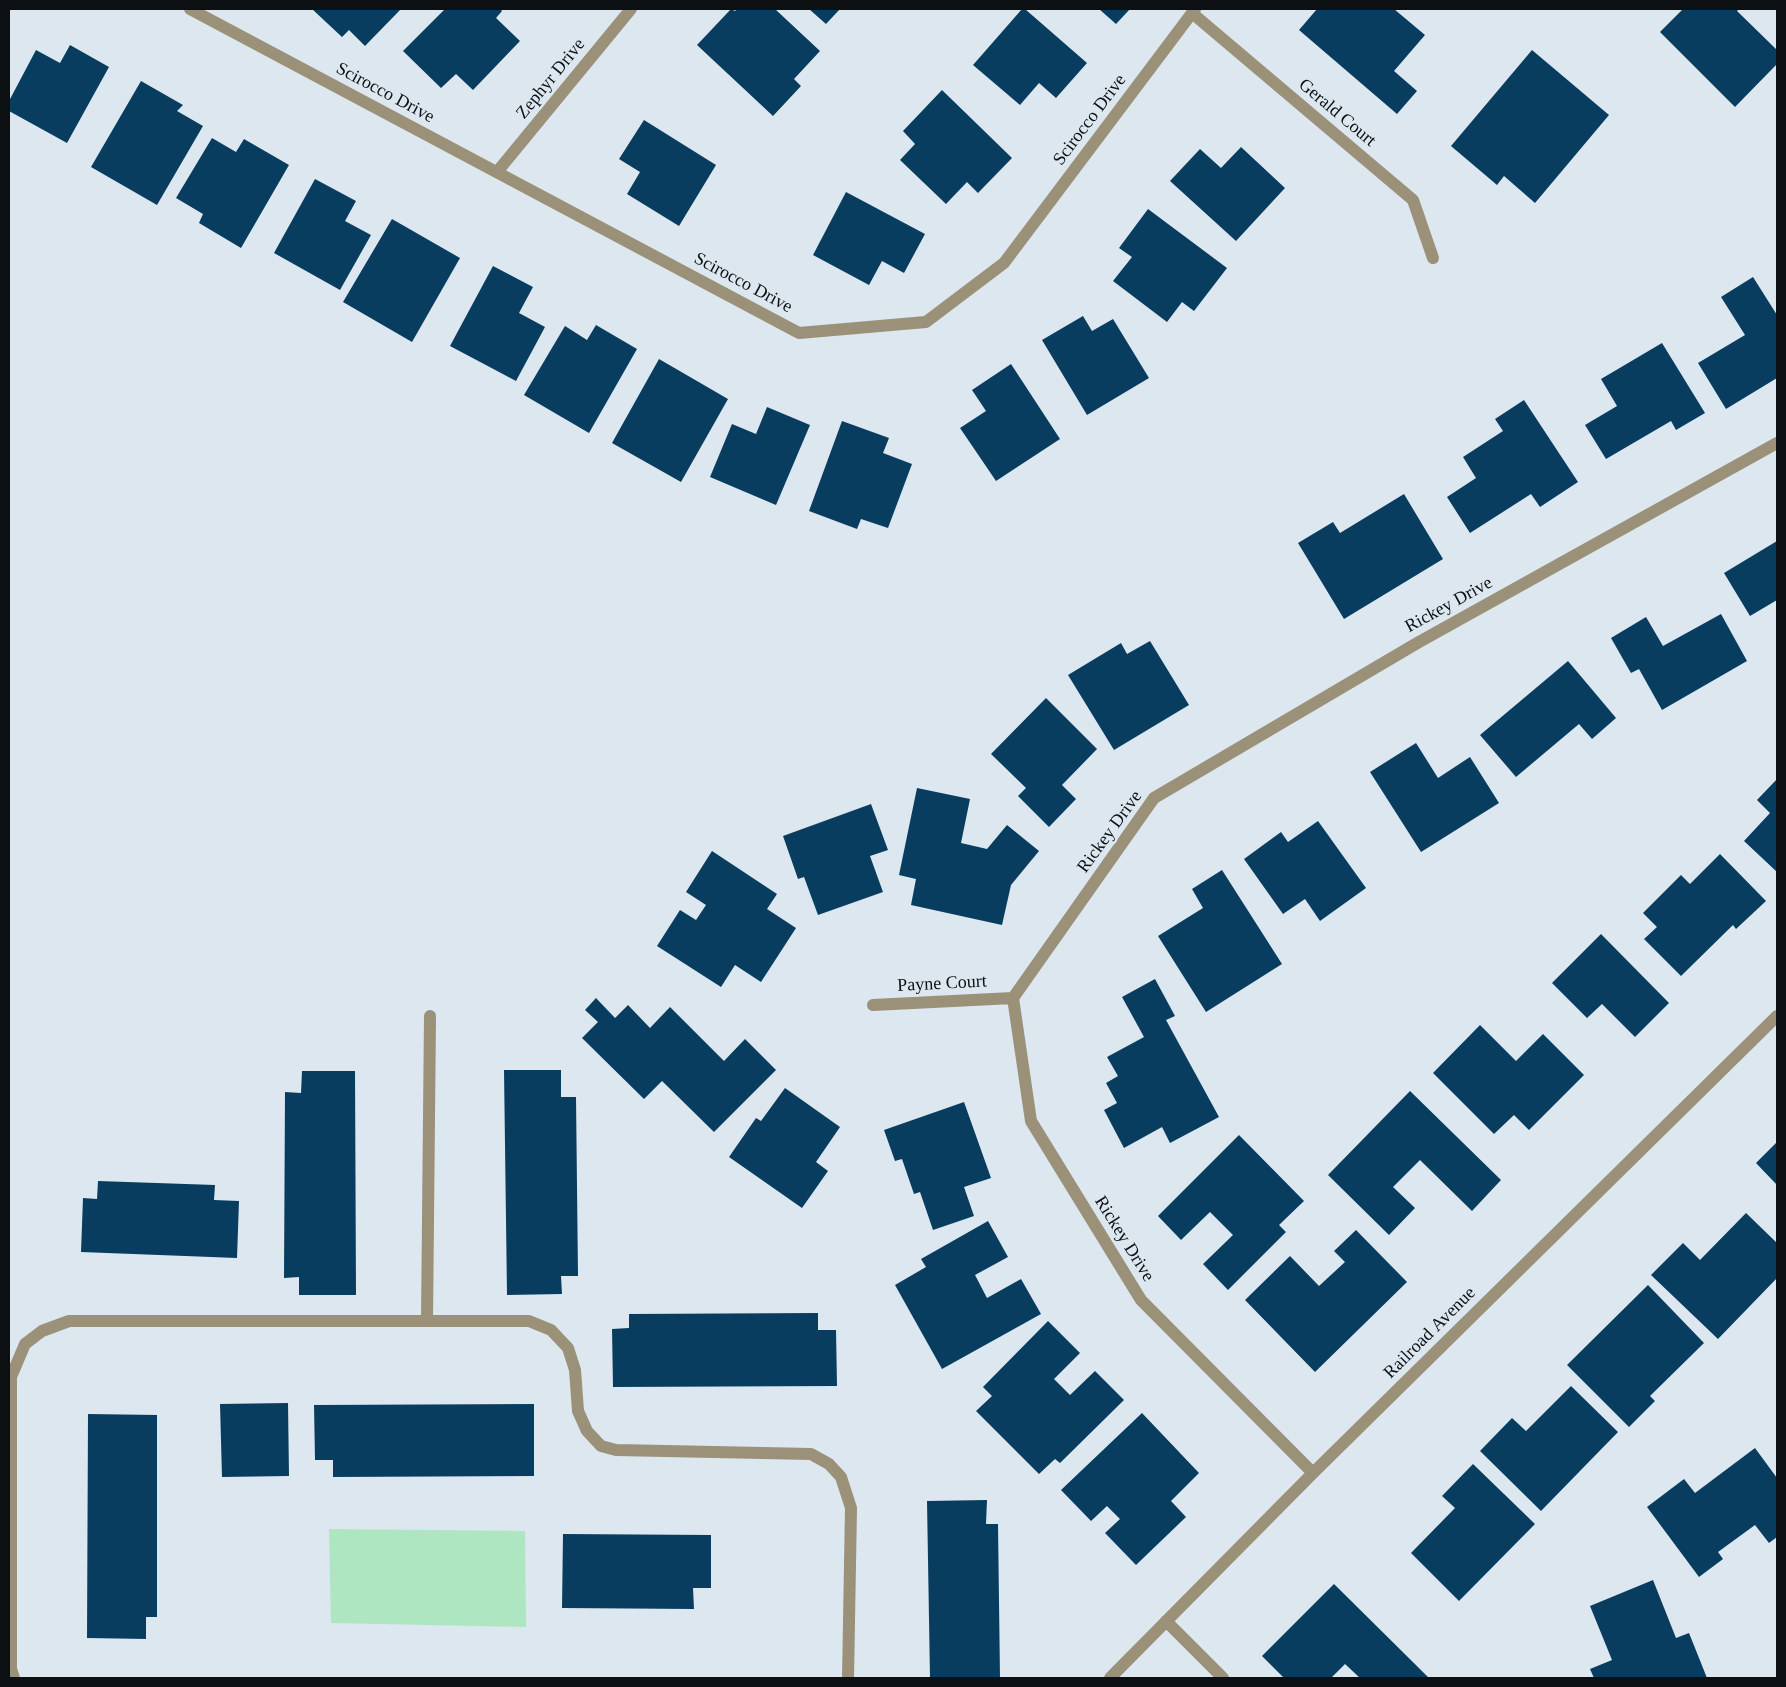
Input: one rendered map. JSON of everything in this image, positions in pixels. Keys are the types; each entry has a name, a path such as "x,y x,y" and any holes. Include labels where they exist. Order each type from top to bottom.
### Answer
{"street":[{"name":"Scirocco Drive","path":"190,9 799,333 926,322 1004,263 1193,11"},
{"name":"Zephyr Drive","path":"497,172 631,9"},
{"name":"Gerald Court","path":"1193,11 1413,200 1433,258"},
{"name":"Rickey Drive","path":"1313,1473 1141,1300 1031,1121 1013,998 1154,798 1419,642 1777,443"},
{"name":"Payne Court","path":"873,1005 1013,998"},
{"path":"427,1321 430,1016"},
{"name":"Railroad Avenue","path":"1110,1678 1313,1473 1777,1016"},
{"path":"14,1678 11,1669 11,1378 25,1344 42,1331 69,1321 530,1321 551,1330 568,1348 575,1370 578,1411 587,1431 601,1446 616,1450 811,1454 829,1464 842,1477 852,1508 848,1678"},
{"path":"1166,1621 1223,1678"}],"green space":[{"path":"329,1529 525,1531 526,1627 331,1623"}],"building":[{"path":"312,9 401,9 365,46 349,30 342,37"},
{"path":"445,9 500,9 502,11 496,18 520,41 473,90 456,74 441,88 403,51"},
{"path":"731,9 735,11 737,9 775,9 820,51 794,79 801,86 773,116 697,45"},
{"path":"809,9 840,9 826,24"},
{"path":"1022,9 1025,9 1087,63 1056,98 1039,83 1020,105 973,65"},
{"path":"1099,9 1130,9 1116,24"},
{"path":"1317,9 1394,9 1425,35 1394,71 1417,91 1397,114 1299,30"},
{"path":"1683,9 1739,9 1737,11 1777,50 1777,64 1735,107 1660,32"},
{"path":"70,45 109,67 67,143 9,111 9,101 36,50 60,63"},
{"path":"1532,50 1609,115 1535,203 1504,176 1497,185 1451,146"},
{"path":"141,81 183,105 177,111 203,126 157,205 91,167"},
{"path":"942,90 1012,158 978,193 967,182 946,204 900,160 915,144 903,131"},
{"path":"644,120 716,165 679,226 627,194 640,172 619,159"},
{"path":"212,138 236,152 244,139 289,165 241,248 199,223 203,214 176,198"},
{"path":"1241,147 1285,188 1236,241 1170,181 1200,149 1221,168"},
{"path":"315,179 356,201 345,221 371,235 340,290 274,253"},
{"path":"846,192 925,234 904,273 882,261 869,285 813,255"},
{"path":"1148,209 1227,268 1194,311 1182,302 1167,322 1113,281 1132,257 1119,248"},
{"path":"392,219 460,258 412,342 343,302"},
{"path":"493,266 533,287 519,313 545,327 516,381 450,346"},
{"path":"1753,277 1777,315 1777,378 1726,409 1698,363 1745,335 1721,297"},
{"path":"1083,316 1092,331 1113,319 1149,378 1087,415 1042,340"},
{"path":"596,325 637,349 589,433 524,395 565,326 587,340"},
{"path":"1662,343 1705,413 1676,430 1671,421 1606,459 1585,425 1617,406 1601,379"},
{"path":"659,359 728,399 681,482 612,443"},
{"path":"1011,364 1060,439 996,481 960,428 986,411 972,390"},
{"path":"1524,400 1578,482 1540,507 1531,494 1470,533 1447,497 1476,478 1463,457 1503,431 1495,419"},
{"path":"767,407 810,425 776,505 710,477 732,424 756,434"},
{"path":"842,421 889,438 883,453 912,464 888,528 861,519 857,529 809,511"},
{"path":"1404,494 1443,559 1344,619 1298,543 1333,522 1340,533"},
{"path":"1777,541 1777,600 1750,616 1724,573"},
{"path":"1721,614 1747,661 1662,710 1639,669 1631,673 1611,638 1646,617 1663,646"},
{"path":"1150,641 1189,705 1114,750 1068,675 1121,643 1127,654"},
{"path":"1568,661 1616,718 1592,739 1579,724 1516,777 1480,735"},
{"path":"1046,698 1097,749 1062,785 1076,799 1049,827 1018,796 1026,788 991,754"},
{"path":"1416,743 1438,778 1470,757 1499,803 1421,852 1370,772"},
{"path":"1777,779 1777,872 1744,841 1770,813 1757,800"},
{"path":"917,788 970,799 961,843 987,849 1007,825 1039,851 1011,885 1002,925 911,905 916,879 899,875"},
{"path":"871,804 888,850 870,856 883,892 818,915 804,877 798,879 783,836"},
{"path":"1318,821 1366,888 1320,921 1305,899 1283,914 1244,859 1281,832 1288,842"},
{"path":"712,851 777,894 767,909 796,928 761,982 735,965 721,987 657,946 680,910 696,920 706,905 686,892"},
{"path":"1720,854 1766,901 1736,929 1733,925 1681,976 1644,939 1657,927 1643,913 1681,875 1690,884"},
{"path":"1222,870 1282,964 1206,1012 1158,936 1203,908 1192,889"},
{"path":"1601,934 1669,1003 1635,1037 1602,1004 1587,1018 1552,983"},
{"path":"1155,979 1175,1016 1166,1020 1219,1117 1170,1143 1162,1127 1124,1148 1104,1110 1117,1103 1106,1083 1118,1076 1107,1057 1144,1037 1122,997"},
{"path":"596,998 615,1018 628,1005 650,1028 670,1007 724,1061 745,1039 776,1070 714,1132 662,1081 644,1099 582,1038 598,1022 585,1010"},
{"path":"1480,1025 1516,1061 1543,1034 1584,1075 1529,1130 1514,1115 1494,1134 1433,1073"},
{"path":"504,1070 561,1070 561,1097 576,1097 578,1276 561,1276 562,1294 507,1295"},
{"path":"302,1071 355,1071 356,1295 299,1295 299,1277 284,1278 285,1092 301,1093"},
{"path":"785,1088 840,1127 816,1162 828,1171 802,1208 729,1157 756,1118 761,1121"},
{"path":"1410,1091 1501,1180 1472,1211 1420,1160 1393,1187 1415,1208 1389,1235 1328,1175"},
{"path":"964,1102 991,1178 964,1187 974,1216 933,1230 920,1192 914,1194 902,1159 895,1161 884,1130"},
{"path":"1239,1135 1304,1201 1279,1225 1286,1232 1228,1290 1203,1264 1233,1235 1210,1212 1181,1240 1158,1216"},
{"path":"1777,1142 1777,1185 1756,1163"},
{"path":"98,1181 215,1185 214,1200 239,1201 237,1258 81,1252 83,1198 97,1199"},
{"path":"1746,1213 1777,1243 1777,1278 1718,1339 1651,1275 1683,1243 1700,1260"},
{"path":"988,1221 1008,1257 975,1275 987,1298 1021,1279 1041,1314 942,1369 895,1285 926,1267 921,1259"},
{"path":"1356,1230 1407,1282 1315,1372 1245,1300 1290,1256 1319,1286 1345,1262 1334,1251"},
{"path":"1648,1285 1704,1343 1650,1396 1655,1401 1629,1427 1567,1365"},
{"path":"818,1313 818,1330 836,1330 837,1386 613,1387 612,1329 629,1328 629,1314"},
{"path":"1048,1321 1080,1353 1054,1379 1070,1395 1095,1371 1124,1400 1060,1463 1055,1459 1039,1474 976,1411 992,1396 983,1387"},
{"path":"1571,1386 1618,1432 1541,1511 1480,1451 1512,1418 1526,1431"},
{"path":"288,1403 289,1476 222,1477 220,1404"},
{"path":"534,1404 534,1476 333,1477 333,1460 315,1460 314,1405"},
{"path":"1142,1413 1199,1473 1171,1501 1186,1517 1136,1565 1105,1533 1120,1519 1107,1506 1091,1521 1061,1490"},
{"path":"88,1414 157,1415 157,1617 146,1617 146,1639 87,1638"},
{"path":"1755,1448 1777,1478 1777,1537 1769,1543 1755,1525 1718,1552 1723,1559 1699,1577 1647,1507 1684,1479 1695,1493"},
{"path":"1473,1464 1535,1524 1459,1601 1411,1553 1455,1508 1442,1496"},
{"path":"987,1500 986,1524 998,1524 1000,1678 930,1678 927,1501"},
{"path":"563,1534 711,1535 711,1588 693,1588 694,1609 562,1608"},
{"path":"1653,1580 1676,1638 1689,1633 1707,1678 1594,1678 1590,1669 1612,1660 1590,1606"},
{"path":"1334,1584 1429,1678 1360,1678 1345,1664 1331,1678 1284,1678 1262,1656"}]}
